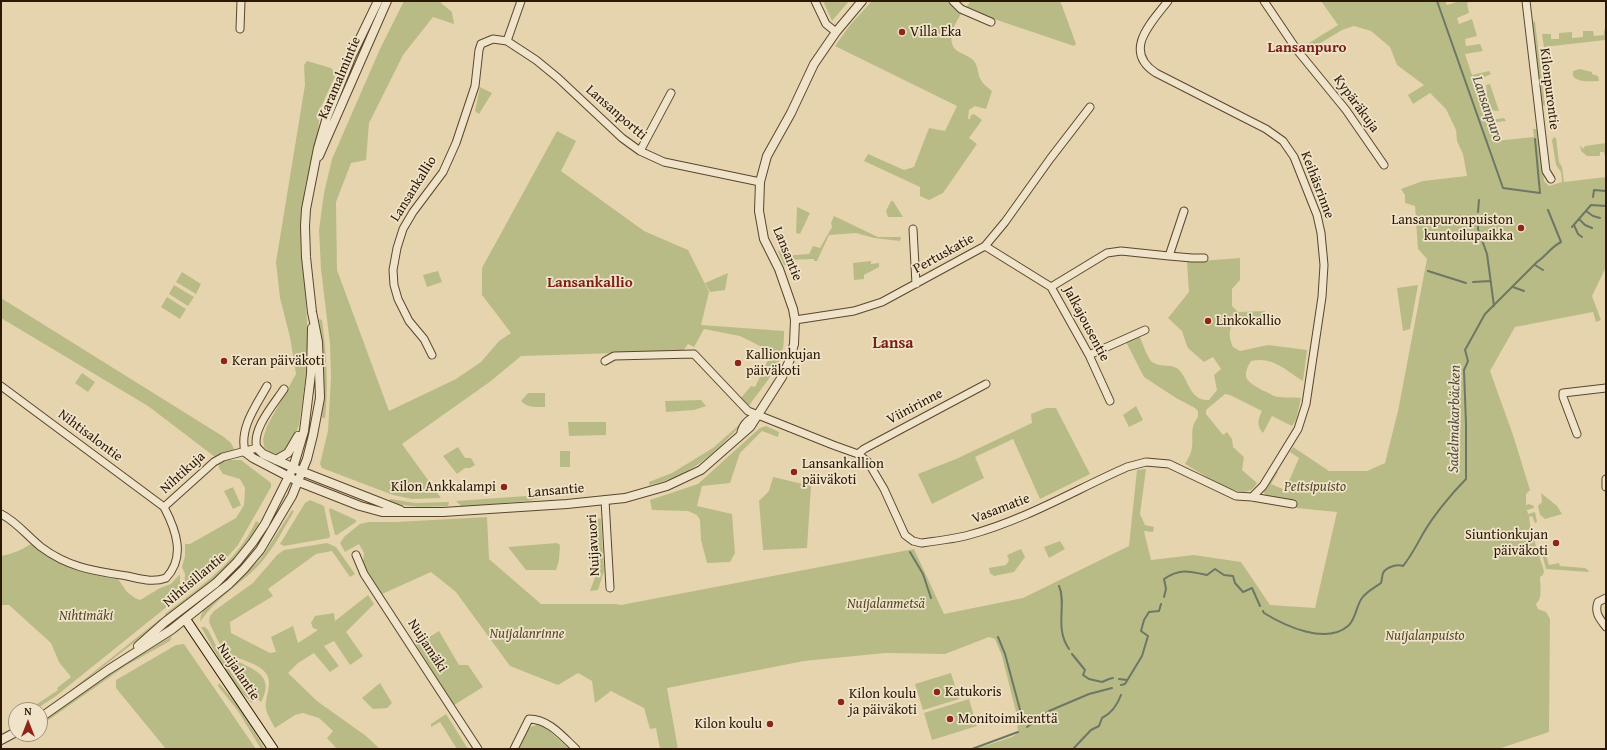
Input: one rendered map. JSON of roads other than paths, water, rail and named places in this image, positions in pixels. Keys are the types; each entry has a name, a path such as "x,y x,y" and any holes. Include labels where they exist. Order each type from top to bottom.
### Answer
{"main road":[{"name":"Nuijalantie","path":"186,620 273,749"}],"street":[{"path":"240,29 241,1"},
{"name":"Karamalmintie","path":"299,482 313,435 320,398 318,342 312,312 306,257 304,226 306,209 318,148 327,117 352,56 378,1"},
{"name":"Karamalmintie","path":"315,164 335,123 387,1"},
{"path":"507,41 521,1"},
{"path":"814,1 826,24 836,32"},
{"name":"Lansantie","path":"245,452 253,458 299,482 360,506 382,512 443,512 605,500 644,494 682,480 701,470 741,434 747,431 782,377 789,362 794,344 795,320 790,297 779,269 764,239 759,211 760,182 767,156 791,113 814,64 836,32 862,1"},
{"path":"953,1 961,8 991,22"},
{"name":"Keihäsrinne","path":"1168,1 1142,35 1140,52 1144,62 1149,68 1262,127 1283,141 1294,157 1317,215 1323,255 1322,297 1306,404 1298,429 1263,486 1252,497"},
{"name":"Kypäräkuja","path":"1264,1 1297,50 1346,110 1384,165"},
{"name":"Kilonpurontie","path":"1526,1 1546,170 1551,179"},
{"name":"Lansanportti","path":"493,39 507,41 541,64 622,138 640,151 664,162 760,182"},
{"name":"Lansankallio","path":"432,355 424,339 409,321 398,299 394,285 393,270 397,248 403,229 413,212 443,172 456,143 475,86 481,44 493,39"},
{"path":"640,151 671,94"},
{"name":"Pertuskatie","path":"795,320 867,308 882,302 985,246 1090,107"},
{"path":"1169,256 1184,210"},
{"path":"913,229 916,284"},
{"name":"Jalkajousentie","path":"985,246 1051,287 1089,355 1110,401"},
{"path":"1051,287 1107,253 1121,252 1204,258"},
{"name":"Karamalmintie","path":"293,468 305,420 311,374 312,312"},
{"path":"1089,355 1145,330"},
{"name":"Vasamatie","path":"605,361 614,356 694,354 748,411 858,454 871,466 884,489 904,535 913,541 921,543 984,531 1021,517 1127,466 1146,462 1169,464 1236,496 1252,497 1293,504"},
{"name":"Viinirinne","path":"858,454 864,449 986,384"},
{"name":"Nihtisalontie","path":"1,386 164,507"},
{"path":"245,452 243,444 249,419 267,386"},
{"path":"1577,434 1563,396 1564,393 1606,388"},
{"path":"257,448 255,443 259,427 284,389"},
{"name":"Karamalmintie","path":"276,460 287,455 293,447 305,420"},
{"name":"Lansantie","path":"257,448 263,454 293,468 403,511"},
{"name":"Nihtikuja","path":"1,514 11,519 40,546 73,565 110,575 153,581 166,578 175,567 178,552 177,536 164,507 214,462 223,457 257,448"},
{"name":"Nihtisillantie","path":"124,659 180,611 216,583 237,562 265,524 293,468"},
{"path":"1606,479 1606,487"},
{"name":"Nihtisillantie","path":"48,712 124,659 186,620 229,584 252,560 276,525 299,482"},
{"name":"Nuijavuori","path":"605,500 610,588"},
{"name":"Nuijamäki","path":"356,555 364,574 478,749"},
{"path":"1606,598 1598,602 1596,609 1606,627"},
{"name":"Nuijalantie","path":"180,611 186,620"},
{"path":"514,749 530,719 537,719 545,722 576,749"}],"waterway":[{"name":"Lansanpuro","path":"1437,1 1503,188 1540,193 1535,139"},
{"path":"1593,197 1594,190 1606,191"},
{"path":"1478,212 1479,200"},
{"path":"1572,227 1591,205 1606,206"},
{"name":"Sadelmakarbäcken","path":"1263,611 1273,618 1294,628 1317,634 1329,634 1348,626 1353,620 1360,601 1368,591 1381,583 1384,571 1395,566 1403,566 1433,519 1449,497 1466,479 1464,370 1468,361 1465,350 1485,314 1537,262 1554,246 1561,242 1548,210"},
{"path":"1586,211 1593,216 1600,218"},
{"path":"1579,219 1585,225 1592,228"},
{"path":"1478,221 1478,229 1487,254 1494,306"},
{"path":"1574,225 1578,234 1582,237"},
{"path":"1535,265 1543,270"},
{"path":"1428,271 1466,283"},
{"path":"1473,282 1490,281"},
{"path":"1513,287 1524,291"},
{"path":"910,552 923,574 931,598"},
{"name":"Sadelmakarbäcken","path":"1164,597 1166,589 1164,579 1175,573 1185,571 1207,575 1215,569 1224,575 1233,576 1235,583 1243,592 1252,588 1260,606"},
{"path":"1059,586 1062,600 1062,633 1069,649"},
{"name":"Sadelmakarbäcken","path":"1121,685 1125,684 1142,656 1148,636 1141,631 1144,620 1149,612 1159,611 1161,604"},
{"path":"998,637 1005,654 1022,717"},
{"path":"1072,654 1085,670 1083,675 1089,679 1102,682 1113,678"},
{"path":"1119,679 1127,680"},
{"path":"1027,727 1049,711 1089,694 1112,688"},
{"path":"1073,749 1091,730 1099,726 1102,718 1114,709 1121,695"},
{"path":"972,749 1018,732"}],"place":[{"name":"Villa Eka","path":"902,32"},
{"name":"Lansanpuronpuiston kuntoilupaikka","path":"1521,228"},
{"name":"Linkokallio","path":"1208,321"},
{"name":"Keran päiväkoti","path":"224,361"},
{"name":"Kallionkujan päiväkoti","path":"738,363"},
{"name":"Lansankallion päiväkoti","path":"794,472"},
{"name":"Kilon Ankkalampi","path":"504,487"},
{"name":"Siuntionkujan päiväkoti","path":"1556,543"},
{"name":"Katukoris","path":"937,692"},
{"name":"Kilon koulu ja päiväkoti","path":"841,702"},
{"name":"Monitoimikenttä","path":"950,719"},
{"name":"Kilon koulu","path":"770,724"}],"district":[{"name":"Lansanpuro","path":"1307,48"},
{"name":"Lansankallio","path":"590,283"},
{"name":"Lansa","path":"893,344"}],"park label":[{"name":"Peitsipuisto","path":"1315,487"},
{"name":"Nuijalanmetsä","path":"886,604"},
{"name":"Nihtimäki","path":"86,616"},
{"name":"Nuijalanrinne","path":"527,634"},
{"name":"Nuijalanpuisto","path":"1425,636"}]}
